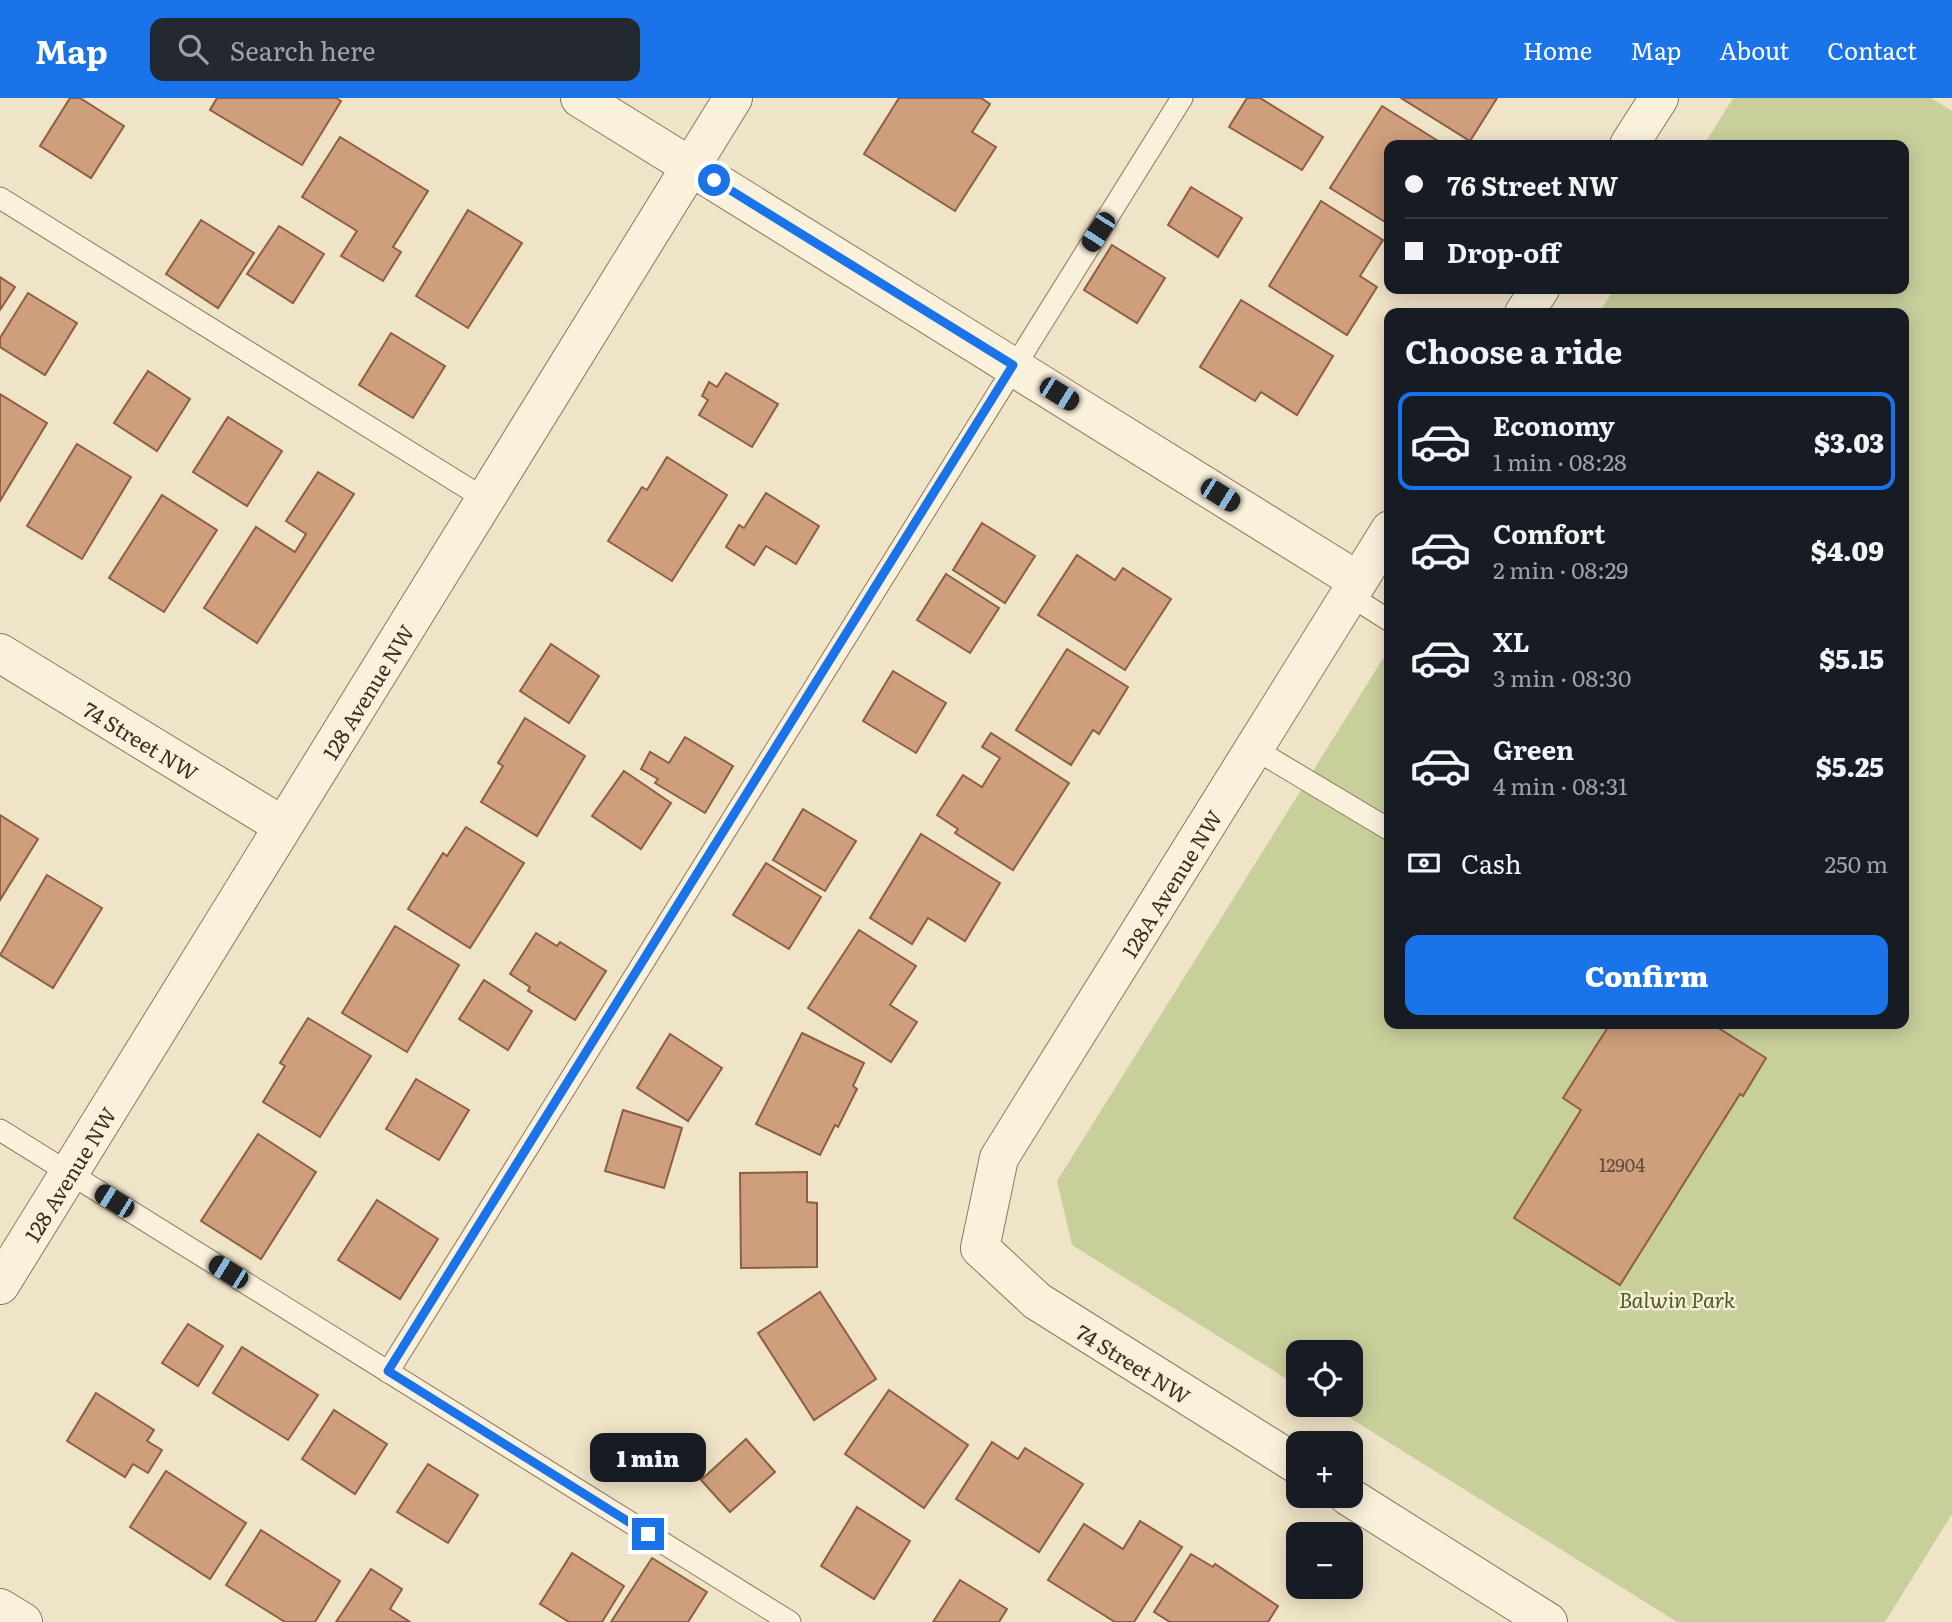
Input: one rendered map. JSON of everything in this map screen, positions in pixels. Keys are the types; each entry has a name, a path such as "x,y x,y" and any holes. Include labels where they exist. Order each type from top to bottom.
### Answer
{"street":[{"path":"580,98 1013,365 1353,588"},
{"name":"128 Avenue NW","path":"0,1285 733,98"},
{"path":"1632,140 1658,98"},
{"name":"128A Avenue NW","path":"980,1248 999,1158 1384,539"},
{"name":"74 Street NW","path":"0,653 283,826"},
{"name":"74 Street NW","path":"980,1248 1037,1301 1286,1457"},
{"path":"1363,1505 1548,1622"},
{"path":"0,1608 23,1622"}],"lane":[{"path":"388,1371 1182,98"},
{"path":"0,198 485,499"},
{"path":"1353,588 1384,616"},
{"path":"1253,748 1384,826"},
{"path":"0,1130 790,1622"}],"green space":[{"name":"Balwin Park","path":"1733,98 1931,98 1952,111 1952,1514 1885,1622 1677,1622 1348,1417 1363,1417 1363,1340 1286,1340 1286,1379 1072,1245 1057,1181 1384,657 1384,1029 1909,1029 1909,308 1602,308 1611,294 1909,294 1909,140 1707,140"}],"building":[{"path":"70,98 80,98 124,126 91,178 40,146"},
{"path":"217,98 336,98 341,101 302,165 210,110"},
{"path":"899,98 981,98 990,104 972,132 996,147 955,211 864,154"},
{"path":"1247,98 1260,98 1323,137 1302,170 1229,127"},
{"path":"1401,98 1497,98 1468,140"},
{"path":"1382,106 1437,140 1384,140 1384,221 1330,188"},
{"path":"340,137 428,191 393,247 401,252 383,281 341,256 357,231 302,197"},
{"path":"1191,187 1242,218 1218,257 1168,225"},
{"path":"1321,201 1383,240 1360,276 1377,287 1347,335 1269,286"},
{"path":"468,210 522,243 468,328 416,296"},
{"path":"201,220 254,253 218,308 166,274"},
{"path":"279,226 324,254 293,303 247,274"},
{"path":"1112,245 1165,278 1137,323 1084,290"},
{"path":"0,277 15,287 0,310"},
{"path":"28,293 77,323 45,375 0,347 0,338"},
{"path":"1241,300 1333,356 1297,415 1261,392 1255,401 1200,367"},
{"path":"391,333 445,366 413,418 359,385"},
{"path":"148,371 190,399 157,451 114,423"},
{"path":"726,373 778,404 752,447 699,415 708,400 702,396 709,382 717,387"},
{"path":"0,394 47,423 0,501"},
{"path":"228,417 282,451 247,506 193,472"},
{"path":"77,444 131,477 82,559 27,526"},
{"path":"667,457 727,495 672,581 608,541 642,487 647,490"},
{"path":"318,472 354,494 257,643 204,608 256,527 295,552 306,534 286,521"},
{"path":"766,493 819,526 796,564 766,546 754,565 726,547 739,525 744,528"},
{"path":"162,495 217,530 164,612 109,578"},
{"path":"982,523 1035,556 1005,603 953,570"},
{"path":"1077,555 1115,580 1123,568 1171,599 1125,670 1038,615"},
{"path":"946,574 999,608 970,653 917,620"},
{"path":"551,644 599,676 569,723 520,691"},
{"path":"1067,649 1128,687 1099,734 1093,730 1071,765 1016,730"},
{"path":"893,671 946,703 916,753 863,721"},
{"path":"525,718 585,756 537,836 481,802 503,766 498,763"},
{"path":"991,733 1069,783 1013,870 955,833 958,829 937,815 963,775 982,787 1000,758 982,747"},
{"path":"685,737 733,766 705,813 655,783 658,779 641,769 650,752 669,763"},
{"path":"624,771 671,803 641,849 592,816"},
{"path":"803,809 856,841 825,891 773,860"},
{"path":"0,815 38,839 0,900"},
{"path":"466,827 524,863 470,948 408,909 443,853 447,856"},
{"path":"921,834 1000,883 965,941 928,918 912,944 870,918"},
{"path":"766,863 821,897 789,949 733,915"},
{"path":"47,875 102,908 53,988 0,955"},
{"path":"395,926 459,965 407,1052 342,1013"},
{"path":"859,930 916,966 890,1005 917,1022 891,1062 808,1008"},
{"path":"536,933 557,946 560,942 606,971 575,1020 528,991 530,987 510,974"},
{"path":"484,980 532,1011 508,1050 459,1019"},
{"path":"308,1018 371,1056 320,1137 263,1102 285,1066 280,1063"},
{"path":"1607,1029 1720,1029 1766,1058 1743,1096 1740,1094 1620,1285 1514,1218 1581,1110 1563,1098"},
{"path":"802,1033 864,1063 853,1086 857,1089 820,1155 756,1124"},
{"path":"670,1034 722,1068 688,1121 637,1088"},
{"path":"416,1079 469,1110 439,1160 386,1129"},
{"path":"623,1110 682,1128 664,1188 605,1171"},
{"path":"258,1134 316,1172 261,1259 201,1221"},
{"path":"807,1172 807,1202 817,1203 817,1267 741,1268 740,1173"},
{"path":"377,1200 438,1239 400,1299 338,1260"},
{"path":"820,1292 876,1379 814,1420 758,1333"},
{"path":"188,1324 223,1346 198,1386 162,1363"},
{"path":"242,1347 318,1395 288,1440 213,1393"},
{"path":"889,1390 968,1445 924,1508 845,1454"},
{"path":"96,1393 154,1430 147,1441 162,1450 148,1473 133,1464 125,1477 67,1441"},
{"path":"334,1410 387,1444 355,1494 302,1459"},
{"path":"746,1439 775,1472 730,1512 701,1480"},
{"path":"992,1442 1018,1459 1025,1448 1083,1484 1039,1552 956,1499"},
{"path":"428,1464 478,1495 448,1543 397,1512"},
{"path":"166,1471 246,1523 210,1579 130,1527"},
{"path":"857,1507 910,1541 874,1599 821,1566"},
{"path":"1140,1521 1182,1547 1134,1622 1115,1622 1048,1580 1084,1524 1123,1549"},
{"path":"261,1530 340,1581 315,1622 285,1622 226,1585"},
{"path":"572,1553 624,1586 602,1622 569,1622 540,1604"},
{"path":"1191,1554 1213,1567 1215,1564 1278,1606 1268,1622 1170,1622 1154,1612"},
{"path":"652,1558 707,1592 688,1622 611,1622"},
{"path":"371,1569 402,1589 390,1609 410,1622 336,1622"},
{"path":"960,1580 1007,1609 999,1622 933,1622"}],"route":[{"path":"648,1534 388,1371 1013,365 714,180"}]}
